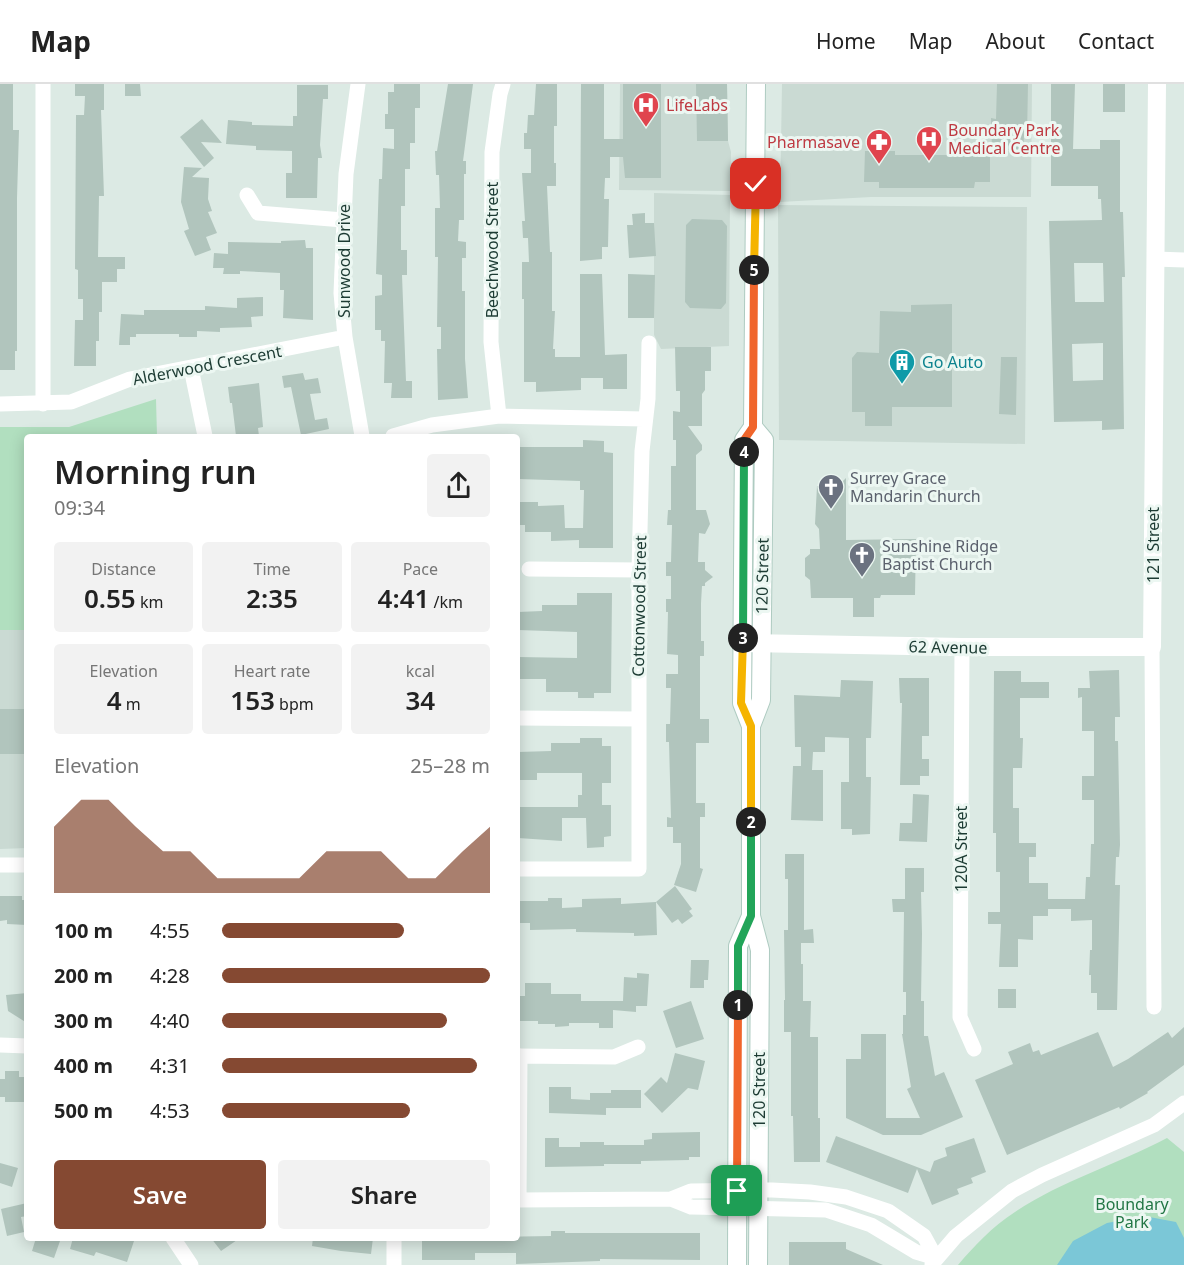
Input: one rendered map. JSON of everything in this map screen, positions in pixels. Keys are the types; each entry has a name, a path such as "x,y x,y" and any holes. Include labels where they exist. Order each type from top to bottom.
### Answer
{"main road":[{"name":"120 Street","path":"756,84 753,427 764,440 752,643 741,703 751,726 751,916 760,950 758,1265"},
{"name":"121 Street","path":"1152,647 1157,84"},
{"name":"62 Avenue","path":"752,643 962,647 1152,647"},
{"name":"120 Street","path":"737,1265 738,946 751,916"}],"street":[{"path":"43,84 43,404"},
{"name":"Sunwood Drive","path":"358,84 343,220 341,293 345,337 362,434"},
{"name":"Beechwood Street","path":"499,416 491,342 492,152 503,84"},
{"path":"247,195 258,213 343,220"},
{"path":"1155,259 1184,260"},
{"name":"Alderwood Crescent","path":"0,404 71,402 130,379 345,337"},
{"name":"Cottonwood Street","path":"520,869 639,869 637,719 639,570 649,343"},
{"path":"192,368 206,434"},
{"path":"400,434 432,425 499,416 644,419"},
{"path":"529,569 639,570"},
{"name":"120A Street","path":"962,647 960,1017 974,1048"},
{"name":"121 Street","path":"1152,647 1154,1007"},
{"path":"520,718 637,719"},
{"path":"0,865 24,865"},
{"path":"0,1045 24,1046"},
{"path":"520,1056 614,1057 638,1047"},
{"path":"520,1200 671,1199 691,1207 737,1199 758,1199 810,1192 846,1197 888,1211 924,1236 934,1261 956,1236 1012,1191 1042,1175 1154,1125 1184,1103"},
{"path":"175,1241 191,1265"},
{"path":"394,1241 394,1265"}],"shaded area":[{"path":"620,84 727,84 728,141 731,152 730,191 619,190"},
{"path":"782,84 1032,84 1031,197 871,197 780,202"},
{"path":"654,193 730,195 729,346 661,349 654,335"},
{"name":"Go Auto","path":"778,205 1027,207 1025,444 779,440"},
{"path":"0,630 24,630 24,848 0,849"}],"green space":[{"path":"156,399 157,434 24,434 24,630 0,630 0,427 69,427"},
{"name":"Boundary Park","path":"1167,1138 1184,1152 1184,1265 958,1265 991,1230 1033,1201"}],"water":[{"path":"1144,1216 1176,1222 1184,1238 1184,1265 1057,1265 1073,1241 1107,1223"}],"building":[{"path":"0,84 13,84 13,130 19,130 15,370 0,370"},
{"path":"75,84 104,84 104,110 101,110 104,196 99,196 98,257 125,257 125,269 117,269 117,282 102,282 102,312 99,312 96,366 74,366 75,320 83,320 83,299 78,299 78,270 75,269 76,115 84,115 85,96 75,96"},
{"path":"125,84 140,84 141,96 125,96"},
{"path":"394,84 420,84 420,108 415,108 415,143 410,143 410,169 405,169 405,206 401,206 401,250 407,250 407,275 402,275 406,381 412,381 412,398 391,398 392,383 384,383 385,341 381,341 381,330 375,330 375,296 382,295 382,275 376,274 379,179 382,179 383,148 394,149 394,129 385,129 385,114 388,114 388,92 394,92"},
{"path":"448,84 473,84 463,161 466,161 464,220 459,220 458,241 466,242 466,258 462,258 462,291 465,291 465,359 468,398 438,400 437,349 441,349 441,327 437,327 438,257 435,257 435,208 440,208 439,175 436,175 435,151 437,151"},
{"path":"536,84 557,84 557,126 554,126 556,186 547,186 550,252 552,252 552,311 555,311 553,349 555,349 555,357 580,357 580,274 602,274 605,355 627,354 627,389 603,389 603,378 581,378 581,390 536,392 536,382 524,382 522,262 529,262 528,238 523,238 522,221 525,221 522,173 531,173 531,149 524,149 524,133 527,133 528,115 534,115"},
{"path":"581,84 604,84 604,139 623,139 623,84 661,84 661,178 625,178 623,157 610,157 610,178 605,178 604,199 609,199 608,247 602,247 602,259 580,261"},
{"path":"696,84 727,84 728,141 697,141"},
{"path":"997,84 1028,84 1027,136 1024,136 1023,150 992,150 991,118 996,119"},
{"path":"1051,84 1075,84 1073,149 1100,149 1100,140 1120,140 1120,212 1123,212 1125,277 1122,277 1124,429 1102,430 1102,421 1054,422 1049,221 1102,220 1098,186 1051,186","holes":["1074,263 1103,263 1104,302 1075,302","1103,343 1103,380 1073,381 1072,344"]},
{"path":"1103,84 1125,84 1125,112 1103,112"},
{"path":"297,85 328,85 328,99 323,99 320,145 322,158 318,158 317,198 286,198 286,173 292,173 292,151 256,150 256,146 226,144 228,120 252,122 252,125 293,126 293,116 297,116"},
{"path":"202,119 222,143 201,142 214,158 204,167 180,137"},
{"path":"865,151 895,151 895,155 959,155 959,151 990,151 990,182 975,182 974,188 879,188 879,182 864,182"},
{"path":"184,167 202,168 192,177 209,178 208,199 212,211 208,212 217,233 206,237 211,250 195,256 184,231 189,229 181,202"},
{"path":"645,213 645,223 654,223 656,256 629,258 627,225 633,225 632,214"},
{"path":"692,219 722,220 727,226 726,303 721,309 690,308 685,302 686,225"},
{"path":"305,240 306,248 313,248 313,320 283,318 284,290 280,290 280,273 240,271 240,274 223,274 224,268 213,268 214,253 228,254 228,242 281,243 281,241"},
{"path":"628,274 655,275 654,318 628,318"},
{"path":"263,297 263,316 251,317 252,327 220,328 220,332 197,331 197,337 179,337 179,334 136,334 136,337 130,337 130,345 119,345 121,314 144,315 144,310 205,310 205,306 237,308 237,298"},
{"name":"Go Auto","path":"952,304 952,407 892,407 892,426 865,426 865,412 852,412 852,358 857,352 879,353 880,311 911,312 911,305"},
{"path":"675,347 711,347 711,371 705,371 705,390 702,394 702,426 688,426 702,445 702,450 696,455 696,510 706,510 710,524 705,534 699,533 698,562 705,562 705,570 713,577 705,583 705,586 702,586 701,603 701,641 704,641 704,656 700,656 700,719 709,719 709,743 696,743 696,803 705,803 705,817 700,817 700,868 703,869 696,892 674,885 681,864 681,843 673,843 673,827 667,827 667,817 671,818 669,742 666,742 666,724 670,724 671,688 666,688 666,674 678,674 678,655 667,654 668,612 666,612 666,599 671,599 671,576 666,576 666,562 671,562 672,525 667,525 668,510 671,510 671,466 676,466 673,411 680,412 680,391 676,391"},
{"path":"1001,357 1017,357 1016,415 999,414"},
{"path":"303,373 305,380 318,378 321,393 310,394 315,420 327,418 329,429 301,434 291,387 284,388 282,376"},
{"path":"259,383 263,427 258,428 259,434 236,434 228,387"},
{"path":"583,440 604,441 604,452 613,453 613,548 579,548 579,540 551,541 551,532 525,532 525,525 520,525 520,502 538,502 538,506 564,505 565,528 583,528 584,490 580,490 580,481 520,479 520,447 583,447"},
{"name":"Sunshine Ridge Baptist Church","path":"846,478 846,540 916,539 915,595 881,595 880,598 874,598 874,617 853,617 853,598 811,598 810,580 805,576 805,558 810,554 810,549 820,549 819,529 815,524 817,486 838,486"},
{"path":"577,593 612,593 611,693 594,693 594,698 578,698 578,692 546,692 546,679 520,679 520,657 577,658 577,632 520,630 520,612 542,611 542,605 577,605"},
{"path":"1119,670 1120,717 1115,717 1115,741 1118,741 1120,845 1119,857 1116,857 1115,885 1120,885 1117,1010 1097,1010 1097,993 1091,993 1091,975 1089,975 1092,920 1071,921 1071,909 1048,909 1048,916 1033,916 1033,940 1018,939 1018,967 999,967 1001,924 988,924 988,912 1000,912 1000,872 996,872 996,833 993,833 994,671 1021,671 1021,682 1049,682 1049,698 1020,698 1020,738 1023,738 1022,768 1013,768 1013,808 1019,808 1019,843 1036,843 1036,857 1029,857 1029,883 1048,883 1048,899 1085,899 1086,877 1090,877 1091,844 1094,844 1094,800 1082,800 1082,776 1094,776 1094,731 1082,731 1082,697 1078,698 1078,688 1090,688 1089,671"},
{"path":"899,678 929,678 929,736 922,736 922,759 929,759 929,776 920,776 920,785 900,785 902,703 900,703"},
{"path":"841,680 873,681 871,738 866,738 866,777 871,777 870,834 852,835 852,829 841,829 841,782 849,782 849,738 825,737 825,752 813,752 812,770 823,770 823,821 791,820 793,766 801,766 801,747 795,747 794,695 840,697"},
{"path":"0,709 24,709 24,754 0,754"},
{"path":"580,738 602,738 602,746 611,746 611,783 602,783 602,805 611,805 611,836 604,837 604,847 587,848 586,818 562,818 562,841 520,838 520,807 578,807 578,795 582,795 582,773 537,773 537,780 520,780 520,752 551,751 551,743 580,743"},
{"path":"913,794 929,795 927,842 899,841 900,823 912,823"},
{"path":"785,854 804,854 804,930 813,929 814,943 801,943 801,964 803,964 803,1001 811,1001 810,1037 818,1037 820,1162 794,1162 793,1116 791,1116 791,1032 784,1032 784,930 788,930 788,879 785,879"},
{"path":"905,868 924,868 924,892 921,892 921,1001 924,1001 924,1036 928,1036 935,1076 944,1072 963,1117 921,1135 883,1135 846,1118 846,1059 861,1059 861,1034 886,1034 886,1118 920,1118 907,1089 911,1087 902,1034 903,1015 906,1015 906,992 903,992 904,912 893,912 892,899 905,899"},
{"path":"675,886 692,909 689,911 693,916 682,924 678,919 672,923 656,902"},
{"path":"0,896 22,896 24,925 7,924 7,920 0,921"},
{"path":"548,898 562,898 562,908 582,907 582,899 621,898 621,904 656,902 657,935 634,936 634,933 576,932 576,929 530,930 530,923 520,923 520,901 548,901"},
{"path":"691,960 709,960 708,980 704,980 704,988 690,988"},
{"path":"637,973 649,974 647,1006 636,1006 636,1012 613,1010 613,1028 599,1028 599,1023 569,1023 569,1026 555,1027 555,1024 538,1024 538,1021 520,1021 520,996 525,996 525,983 551,983 551,994 581,994 581,1001 623,1001 624,977 637,978"},
{"path":"998,989 1016,989 1016,1008 998,1008"},
{"path":"24,993 24,1021 8,1011 6,995"},
{"path":"691,1001 704,1039 676,1048 663,1011"},
{"path":"1184,1027 1184,1065 1148,1093 1120,1109 1119,1107 1007,1155 975,1080 1013,1064 1008,1052 1030,1043 1033,1052 1039,1050 1041,1055 1098,1032 1113,1067 1168,1032 1172,1038"},
{"path":"675,1053 705,1061 698,1090 688,1088 662,1113 644,1094 661,1077 667,1083"},
{"path":"5,1071 19,1071 19,1077 24,1077 24,1102 5,1102 5,1097 0,1097 0,1079 5,1079"},
{"path":"549,1087 571,1087 571,1099 590,1100 590,1093 641,1090 641,1108 606,1108 606,1115 549,1113"},
{"path":"700,1132 700,1157 689,1157 689,1160 641,1161 641,1164 604,1164 604,1166 545,1167 545,1138 559,1138 559,1147 580,1147 580,1142 604,1142 604,1145 644,1145 644,1140 652,1139 652,1133"},
{"path":"836,1136 930,1172 934,1161 947,1156 945,1148 974,1138 986,1172 971,1178 973,1183 957,1189 959,1194 932,1205 917,1169 908,1193 826,1162"},
{"path":"0,1163 18,1168 12,1187 0,1183"},
{"path":"24,1204 24,1216 21,1217 24,1232 7,1236 1,1209"},
{"path":"551,1231 565,1231 565,1233 700,1233 700,1260 600,1259 600,1261 516,1264 516,1253 475,1253 475,1260 422,1260 422,1241 520,1241 520,1236 551,1236"},
{"path":"35,1241 60,1241 54,1258 32,1251"},
{"path":"72,1241 134,1241 127,1262 96,1252 94,1256 70,1249"},
{"path":"213,1241 236,1241 221,1251"},
{"path":"313,1241 373,1241 371,1254 312,1246"},
{"path":"789,1242 846,1242 846,1249 883,1265 789,1265"}],"place":[{"name":"LifeLabs","path":"646,128"},
{"name":"Boundary Park Medical Centre","path":"929,162"},
{"name":"Pharmasave","path":"879,165"},
{"name":"Go Auto","path":"902,385"},
{"name":"Surrey Grace Mandarin Church","path":"831,510"},
{"name":"Sunshine Ridge Baptist Church","path":"862,578"}],"route":[{"path":"737,1191 738,946 751,916 751,726 741,703 744,626 744,440 753,427 756,184"}]}
